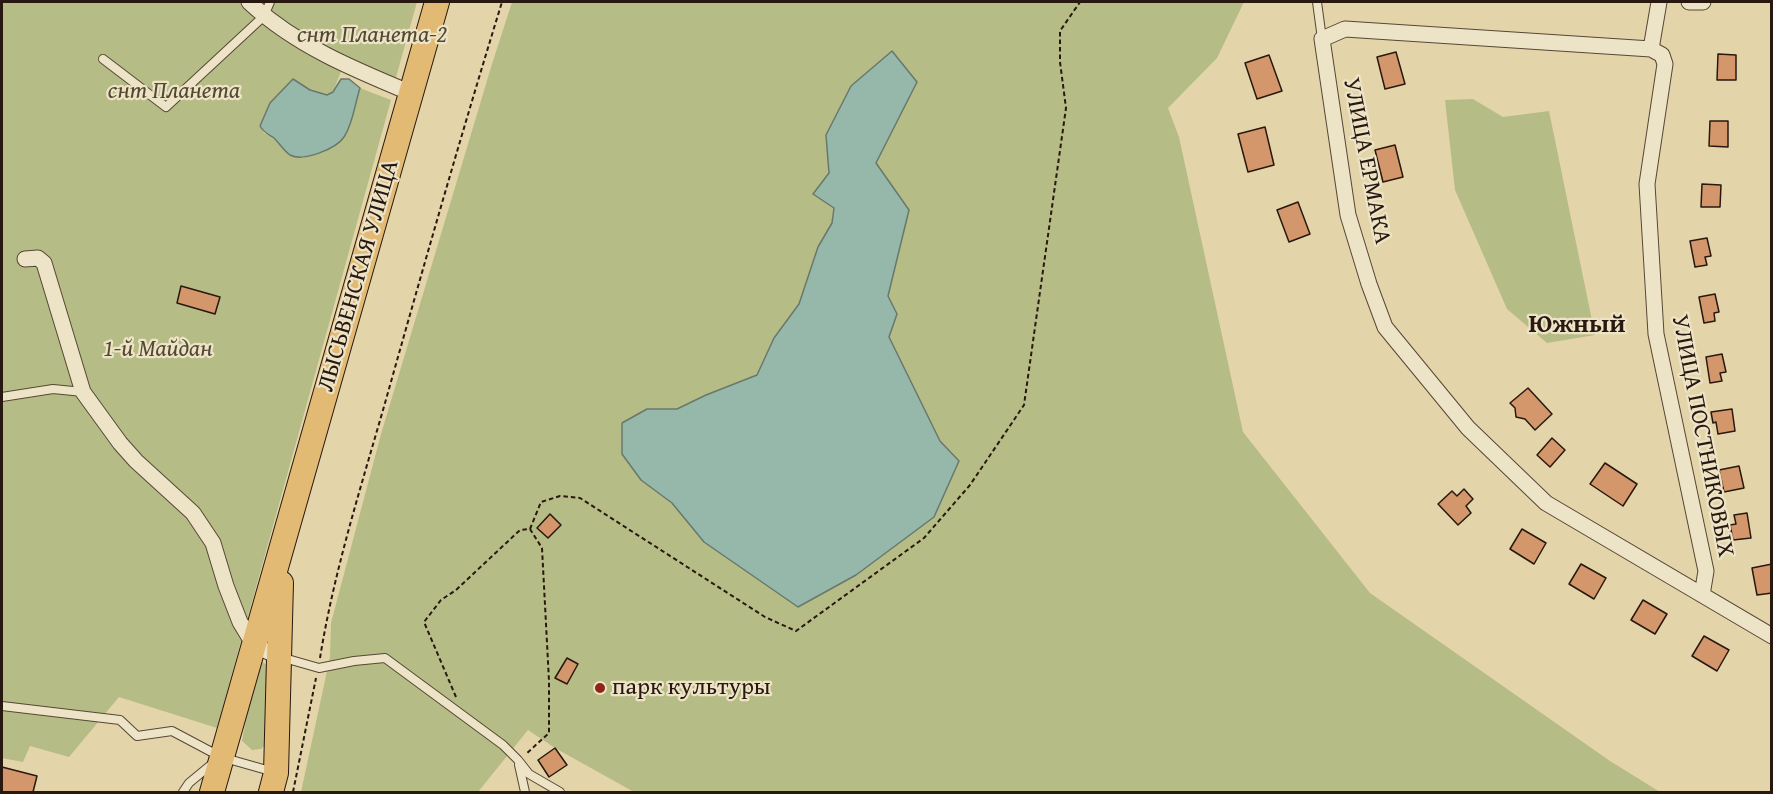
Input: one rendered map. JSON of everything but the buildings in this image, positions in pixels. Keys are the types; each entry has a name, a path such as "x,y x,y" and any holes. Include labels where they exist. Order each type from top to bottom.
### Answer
{"main road":[{"name":"ЛЫСЬВЕНСКАЯ УЛИЦА","path":"212,792 437,2"},
{"name":"ЛЫСЬВЕНСКАЯ УЛИЦА","path":"273,783 282,550"}],"street":[{"path":"249,2 264,16 303,43 334,60 411,93"},
{"path":"1322,39 1345,29 1652,49 1659,2"},
{"path":"1689,2 1703,2"},
{"name":"УЛИЦА ЕРМАКА","path":"1322,39 1348,215 1385,327 1468,428 1546,503 1772,636"},
{"name":"УЛИЦА ПОСТНИКОВЫХ","path":"1652,49 1662,55 1665,64 1647,184 1656,334 1706,571 1702,595"},
{"path":"25,259 38,258 44,262 83,392 136,461 193,513 213,543 240,622 254,645 279,657"}],"lane":[{"path":"103,59 166,107 264,16 270,2"},
{"path":"1317,2 1322,39"},
{"path":"2,397 53,389 83,392"},
{"path":"279,657 319,668 385,658 503,745 529,774 560,792"},
{"path":"2,706 120,720 137,736 172,731 273,783"},
{"path":"183,792 189,783 221,757"},
{"path":"518,760 525,792"}],"path":[{"path":"293,792 319,668 327,616 453,159 502,2"},
{"path":"530,529 541,502 560,496 580,498 765,616 796,631 924,538 970,485 1024,405 1066,108 1060,62 1060,31 1080,2"},
{"path":"465,716 423,622 441,600 456,591 520,530 530,529"},
{"path":"518,760 549,733 543,548 530,529"}],"green space":[{"name":"1-й Майдан","path":"2,2 417,2 395,81 345,61 333,92 327,95 310,90 293,80 270,103 260,126 264,133 290,154 303,158 331,148 360,88 391,100 217,728 119,697 69,757 30,746 23,762 2,758"},
{"path":"512,2 1244,2 1217,58 1168,108 1179,137 1243,432 1370,593 1610,761 1660,792 634,792 555,748 528,730 478,792 301,792 330,657 331,623 381,434"},
{"path":"1473,99 1503,117 1549,111 1595,335 1547,343 1507,309 1455,190 1445,100"},
{"path":"261,661 271,668 268,742 261,749 252,750 242,741"}],"shaded area":[{"path":"892,51 917,82 876,163 909,210 888,296 897,314 889,337 940,441 959,461 934,517 856,575 798,607 704,542 672,503 641,480 622,454 622,423 647,409 677,409 757,375 774,338 799,304 818,247 832,223 834,208 813,194 829,173 826,135 851,86"},
{"path":"293,79 310,90 327,95 333,92 341,79 349,79 360,88 352,120 344,137 334,146 311,156 290,155 260,126 270,103"}],"place":[{"name":"парк культуры","path":"600,688"}],"district":[{"name":"Южный","path":"1577,325"}],"park label":[{"name":"снт Планета-2","path":"372,36"},
{"name":"снт Планета","path":"174,92"}]}
